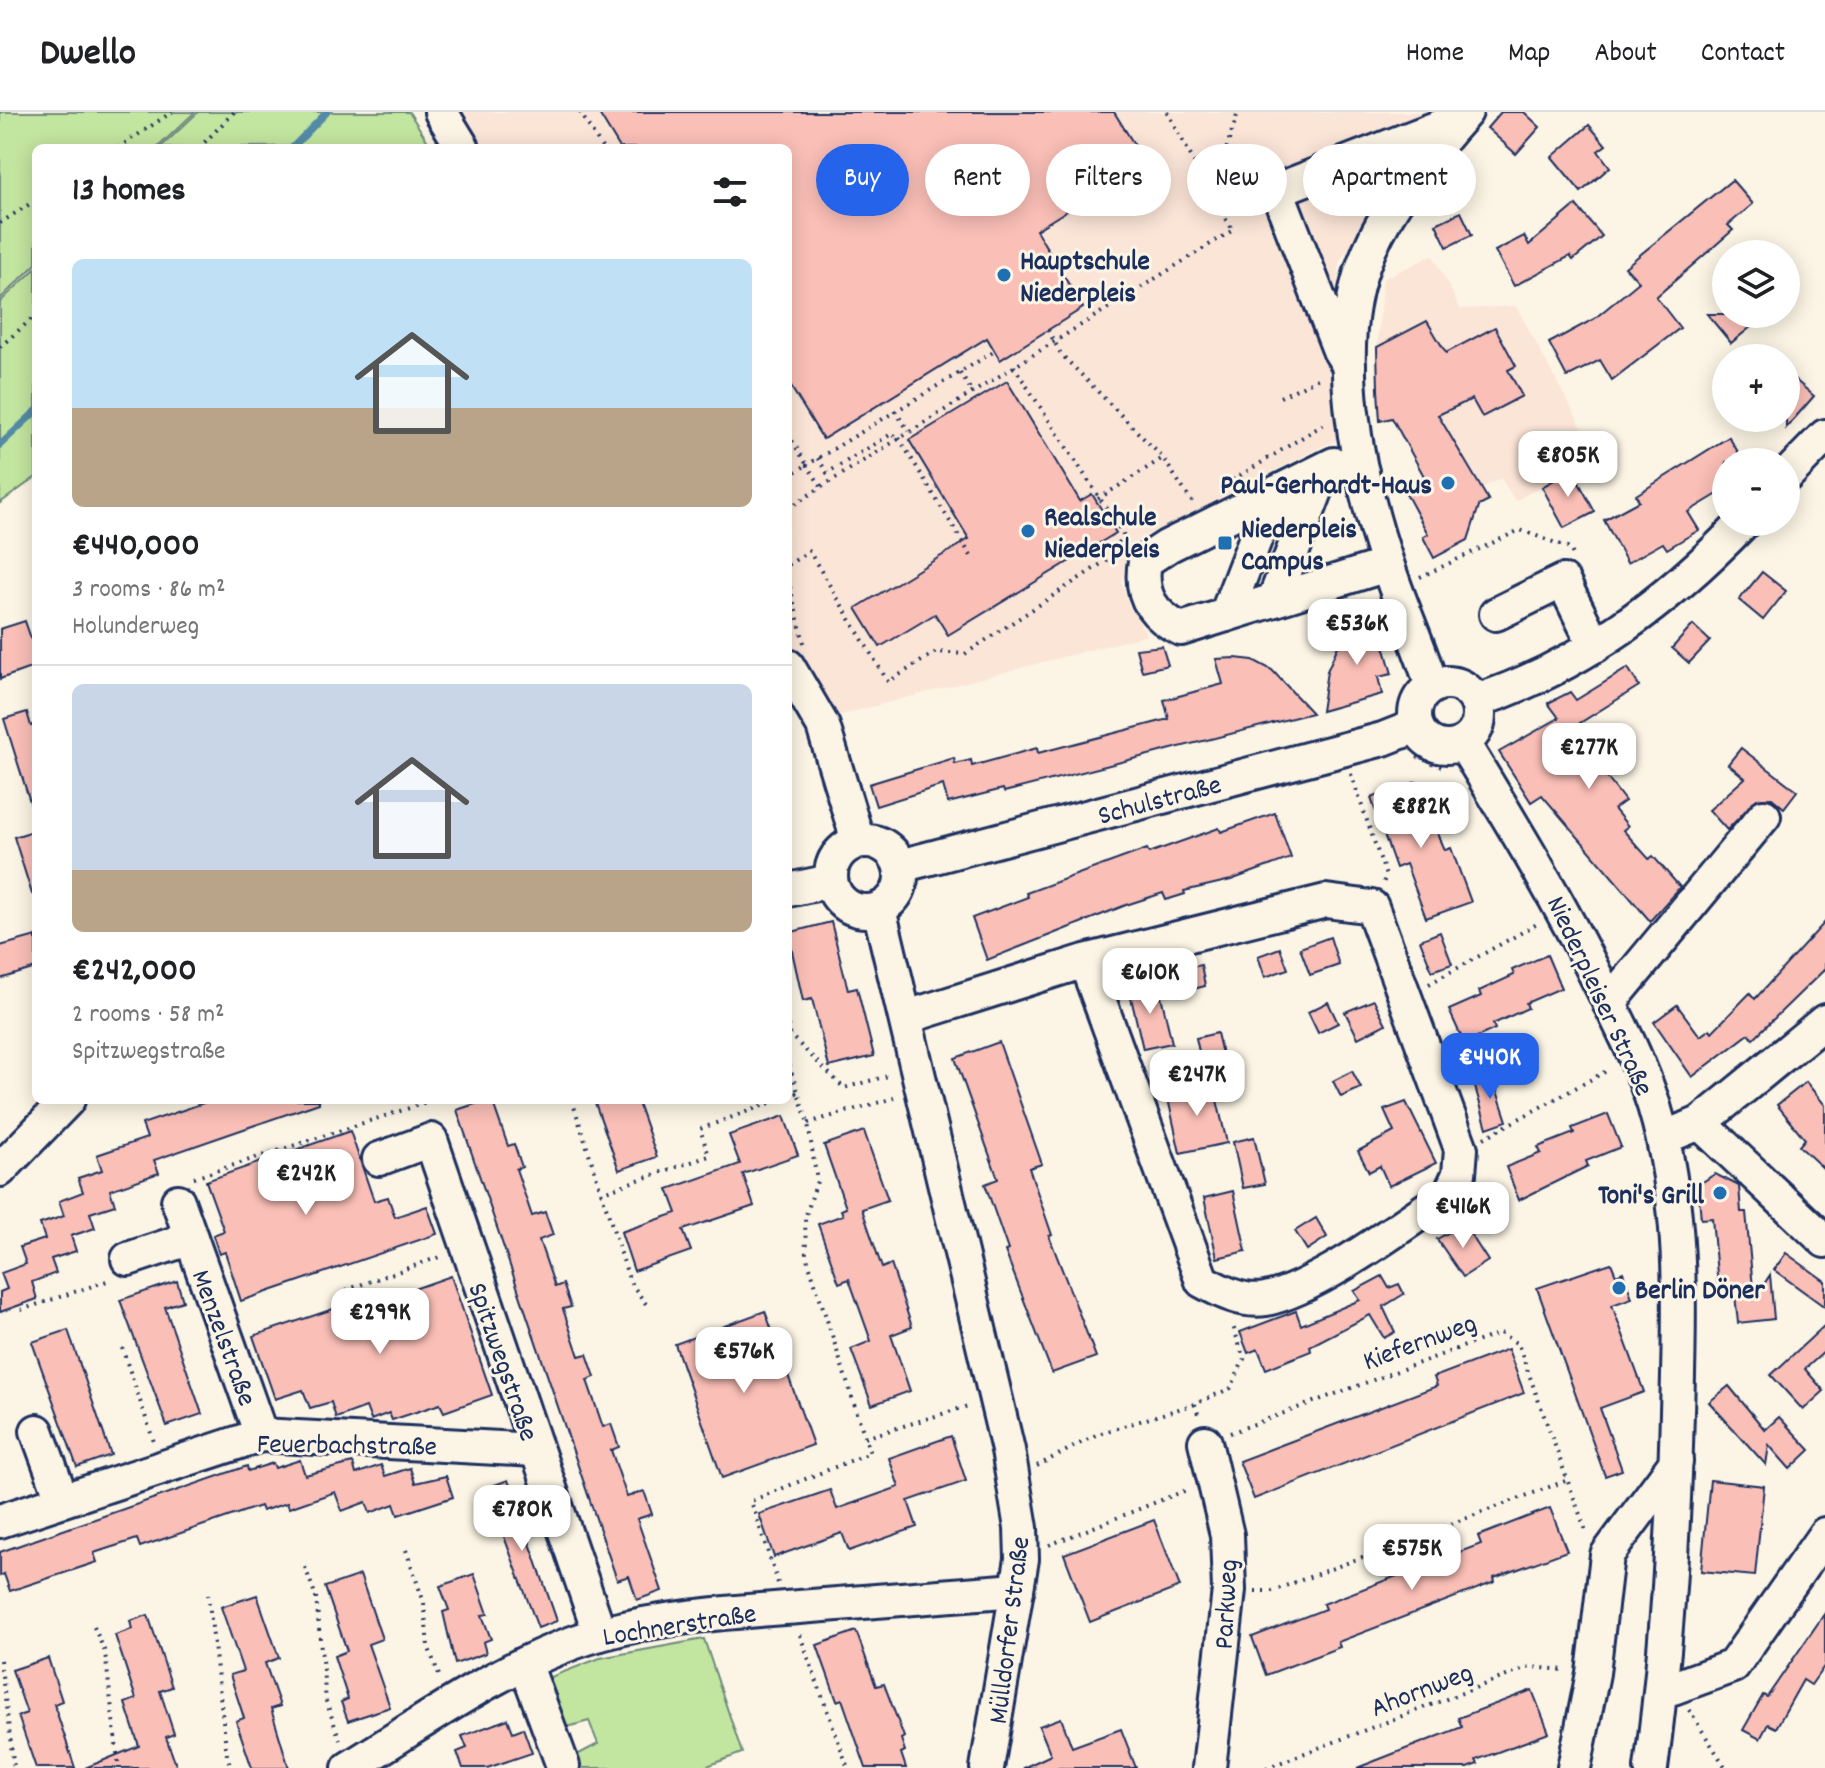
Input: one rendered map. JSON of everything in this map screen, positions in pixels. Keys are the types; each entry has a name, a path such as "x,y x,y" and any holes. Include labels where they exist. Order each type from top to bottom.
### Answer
{"street":[{"path":"441,112 461,144"},
{"path":"1287,186 1463,115"},
{"path":"1336,371 1368,252 1403,190 1463,115"},
{"path":"1287,216 1339,350 1336,371 1387,565 1432,686"},
{"path":"1800,462 1825,436"},
{"path":"1362,472 1334,464 1168,546 1145,561 1142,576 1146,599 1160,619 1181,629 1387,565"},
{"path":"1250,608 1303,497 1362,472"},
{"path":"1476,701 1508,691 1595,646 1662,600 1729,536"},
{"path":"1496,614 1563,581 1595,646"},
{"path":"792,679 823,726 858,841"},
{"path":"1453,683 1470,693 1476,701 1479,720 1463,743 1441,747 1430,743 1416,726 1415,707 1432,686 1453,683"},
{"name":"Schulstraße","path":"900,866 1383,739 1416,726"},
{"name":"Niederpleiser Straße","path":"1463,743 1561,904 1636,1055 1663,1138 1671,1177 1679,1272 1676,1462 1668,1687 1651,1768"},
{"path":"1609,1003 1764,816"},
{"path":"858,841 879,843 888,848 900,866 900,887 888,904 879,909 858,910 848,906 840,900 831,881 831,871 840,852 858,841"},
{"path":"792,889 831,881"},
{"path":"907,1017 1085,961 1326,901 1372,907 1461,1149 1459,1174 1450,1193 1305,1285 1265,1299 1232,1297 1202,1281 1162,1182 1085,961"},
{"name":"Mülldorfer Straße","path":"879,909 997,1398 1021,1528 1022,1559 987,1768"},
{"path":"1663,1138 1700,1123 1825,1021"},
{"path":"0,1170 64,1104"},
{"path":"1700,1123 1825,1241"},
{"name":"Spitzwegstraße","path":"379,1159 431,1140 600,1634"},
{"name":"Menzelstraße","path":"178,1201 261,1435"},
{"name":"Menzelstraße","path":"128,1259 191,1238"},
{"path":"37,1431 62,1499"},
{"name":"Feuerbachstraße","path":"0,1521 261,1435 535,1450"},
{"name":"Parkweg","path":"1205,1442 1227,1535 1229,1590 1209,1768"},
{"path":"1574,1768 1593,1673 1607,1555 1676,1462"},
{"path":"1668,1687 1733,1666 1825,1534"},
{"name":"Lochnerstraße","path":"350,1768 525,1663 600,1634 669,1620 791,1607 1017,1590"},
{"path":"525,1663 563,1766"}],"path":[{"path":"124,144 172,112"},
{"path":"203,144 234,112"},
{"path":"580,112 600,144"},
{"path":"1167,112 1187,148"},
{"path":"1228,144 1238,112"},
{"path":"0,223 32,203"},
{"path":"792,505 1233,230 1224,216"},
{"path":"0,347 32,319"},
{"path":"1048,330 1061,354 1163,458 1193,504"},
{"path":"792,474 995,351"},
{"path":"792,562 809,551 888,682 936,652 965,654 1113,556 1123,534 1013,365"},
{"path":"1325,391 1336,371"},
{"path":"960,372 972,392"},
{"path":"1280,397 1310,382"},
{"path":"895,411 909,431"},
{"path":"1221,488 1330,421"},
{"path":"818,458 827,473 893,433 971,556"},
{"path":"792,441 821,487"},
{"path":"1098,499 1163,458"},
{"path":"1446,565 1464,557"},
{"path":"1350,772 1386,876 1372,907"},
{"path":"1424,986 1536,925"},
{"path":"792,1037 844,1088 921,1079"},
{"path":"1483,1138 1608,1070"},
{"path":"791,1607 779,1585 751,1501 870,1453 806,1255 805,1218 817,1181 808,1123 792,1073"},
{"path":"808,1123 921,1079"},
{"path":"792,1095 799,1092"},
{"path":"178,1201 188,1180 421,1104"},
{"path":"573,1104 630,1282 646,1304"},
{"path":"600,1193 709,1156 700,1129 767,1104"},
{"path":"346,1290 467,1248"},
{"path":"21,1310 127,1274 128,1259"},
{"path":"1013,1478 1098,1434 1195,1404 1231,1388 1244,1359 1230,1317 1232,1297"},
{"name":"Kiefernweg","path":"1205,1442 1500,1333 1518,1344 1592,1545 1607,1555"},
{"path":"122,1348 162,1466"},
{"path":"865,1438 997,1398"},
{"path":"1022,1559 1098,1524 1215,1479"},
{"path":"1229,1590 1272,1591 1568,1480"},
{"path":"406,1550 424,1603 428,1646 450,1706"},
{"path":"305,1567 316,1597 326,1701 350,1768"},
{"path":"208,1594 231,1768"},
{"name":"Lochnerstraße","path":"791,1607 848,1768"},
{"path":"94,1627 105,1652 119,1768"},
{"path":"0,1660 14,1768"},
{"name":"Ahornweg","path":"1266,1768 1530,1667 1593,1673"},
{"path":"1668,1687 1716,1747 1726,1768"}],"shaded area":[{"path":"462,112 1442,112 1420,144 1303,144 1303,216 1371,216 1339,262 1335,395 1341,437 1138,540 1125,561 1122,583 1129,606 1147,635 833,717 792,657 792,144 481,144"},
{"path":"1433,255 1460,309 1516,306 1597,456 1515,501 1501,478 1482,488 1465,457 1461,458 1392,418 1380,421 1377,347 1383,279"}],"green space":[{"path":"0,112 195,112 161,144 32,144 32,268 0,299"},
{"path":"198,112 409,112 429,144 164,144"},
{"path":"32,272 32,480 0,503 0,302"},
{"path":"704,1639 742,1753 702,1768 578,1768 575,1756 598,1744 589,1721 560,1729 548,1678 600,1658"}],"building":[{"path":"598,112 1114,112 1134,144 1046,144 1046,216 1058,216 1036,230 1083,308 1000,360 987,338 823,439 792,389 792,144 618,144"},
{"path":"1501,112 1524,112 1540,127 1516,154 1487,128"},
{"path":"1589,125 1606,145 1598,151 1610,167 1581,192 1552,157"},
{"path":"1732,180 1753,204 1728,225 1733,230 1722,240 1712,240 1712,248 1656,297 1680,328 1612,380 1600,360 1567,377 1549,343 1594,319 1639,282 1625,267"},
{"path":"1576,205 1602,236 1573,260 1570,256 1514,286 1495,251 1524,236 1529,245"},
{"path":"1453,216 1463,216 1472,235 1447,247 1436,224"},
{"path":"1427,321 1446,353 1495,327 1516,366 1508,370 1522,396 1482,417 1472,399 1438,415 1489,501 1479,506 1468,540 1434,558 1423,537 1428,534 1404,490 1425,478 1392,418 1380,421 1378,390 1377,347"},
{"path":"1719,328 1750,328 1731,343"},
{"path":"1007,381 1080,501 1092,494 1116,533 948,635 935,614 880,647 856,608 969,539 909,440"},
{"path":"1800,384 1814,396 1800,412"},
{"path":"1729,437 1736,448 1712,448 1712,497 1688,512 1699,530 1667,549 1663,543 1627,563 1604,520 1639,501 1636,495"},
{"path":"1572,470 1595,512 1564,528 1542,487"},
{"path":"1762,572 1786,591 1763,620 1739,600"},
{"path":"1376,617 1392,674 1378,677 1382,694 1321,711 1327,671 1338,646 1352,629"},
{"path":"25,621 32,641 32,667 0,679 0,629"},
{"path":"1693,625 1710,641 1689,663 1672,648"},
{"path":"1162,646 1168,665 1142,671 1136,649"},
{"path":"1216,659 1253,660 1272,670 1312,713 1004,792 1003,789 948,803 943,785 876,806 869,784 954,758 955,764 971,760 972,766 1037,748 1038,753 1169,719 1164,700 1223,684"},
{"path":"1628,668 1639,686 1580,723 1615,767 1605,775 1625,801 1614,809 1628,826 1623,830 1649,859 1653,856 1680,887 1650,921 1542,795 1531,802 1499,752 1559,718 1548,703 1570,692 1576,700"},
{"path":"27,712 32,726 32,805 31,805 4,719"},
{"path":"1741,748 1797,791 1784,808 1772,798 1757,799 1727,830 1709,810 1745,778 1728,764"},
{"path":"1416,782 1445,850 1451,848 1471,902 1426,918 1406,864 1396,868 1371,798"},
{"path":"1275,813 1291,858 1231,880 1184,891 1185,894 1166,900 1163,893 1126,905 987,960 972,918 1028,897 1026,893 1147,849 1149,853 1219,828 1221,832"},
{"path":"32,831 32,894 14,837"},
{"path":"831,922 848,990 857,988 874,1056 829,1067 812,999 803,1001 792,951 792,932"},
{"path":"1825,922 1825,969 1753,1039 1749,1034 1692,1077 1654,1022 1677,1005 1700,1036 1710,1029 1712,1032 1750,993 1755,999"},
{"path":"1440,932 1452,964 1432,971 1420,940"},
{"path":"32,937 32,969 0,979 0,946"},
{"path":"1330,937 1339,965 1310,975 1300,948"},
{"path":"1280,948 1288,969 1265,977 1258,956"},
{"path":"1547,955 1561,988 1526,1003 1528,1008 1493,1024 1495,1029 1464,1043 1449,1010 1481,996 1479,991 1514,975 1512,970"},
{"path":"1201,965 1205,986 1182,992 1178,970"},
{"path":"1158,983 1172,1043 1143,1049 1129,989"},
{"path":"1374,1000 1386,1024 1358,1038 1345,1012"},
{"path":"1328,1002 1338,1023 1318,1033 1308,1012"},
{"path":"1217,1033 1228,1079 1206,1084 1196,1038"},
{"path":"999,1042 1042,1164 1029,1168 1052,1235 1049,1236 1096,1357 1052,1373 1005,1251 1008,1250 985,1184 998,1179 955,1058"},
{"path":"1352,1071 1361,1088 1341,1097 1333,1081"},
{"path":"1491,1073 1507,1121 1487,1128 1473,1080"},
{"path":"1806,1082 1825,1105 1825,1170 1799,1146 1805,1139 1777,1105"},
{"path":"1213,1083 1227,1143 1180,1153 1167,1094"},
{"path":"1406,1102 1436,1163 1389,1186 1380,1166 1369,1172 1358,1151 1394,1132 1384,1110"},
{"path":"200,1104 316,1104 154,1160 159,1173 110,1190 115,1205 90,1213 95,1228 71,1236 76,1251 51,1259 56,1273 32,1282 37,1299 0,1312 0,1292 7,1289 1,1273 26,1264 20,1247 45,1239 40,1224 64,1216 59,1201 83,1192 78,1178 102,1170 97,1155 147,1138 142,1124"},
{"path":"475,1104 493,1104 508,1146 514,1144 522,1167 516,1169 532,1216 545,1212 553,1235 539,1240 555,1287 563,1284 571,1307 563,1309 579,1356 587,1354 595,1377 587,1380 603,1427 611,1424 619,1447 611,1450 627,1497 644,1491 652,1514 637,1519 662,1591 637,1600 629,1576 617,1580 457,1110"},
{"path":"595,1104 638,1104 657,1157 619,1170"},
{"path":"1608,1114 1621,1147 1586,1161 1588,1166 1519,1200 1506,1167 1541,1153 1538,1147 1574,1133 1572,1128"},
{"path":"784,1116 798,1155 743,1174 754,1206 683,1230 691,1251 634,1271 621,1232 677,1213 668,1189 740,1164 729,1135"},
{"path":"350,1131 374,1201 388,1197 395,1217 427,1206 437,1234 241,1301 225,1252 219,1254 213,1235 224,1231 206,1181"},
{"path":"864,1131 888,1200 862,1209 882,1268 891,1264 912,1327 891,1335 910,1391 872,1405 851,1349 871,1341 849,1279 839,1283 818,1224 843,1215 841,1210 846,1208 824,1145"},
{"path":"1254,1137 1265,1184 1243,1188 1233,1142"},
{"path":"1715,1174 1739,1186 1741,1212 1746,1212 1754,1299 1770,1275 1774,1319 1738,1323 1734,1285 1718,1286 1712,1218 1701,1219 1698,1185"},
{"path":"1233,1191 1246,1251 1217,1258 1204,1198"},
{"path":"1316,1218 1327,1237 1307,1250 1295,1231"},
{"path":"1464,1224 1488,1261 1463,1277 1437,1239"},
{"path":"1786,1253 1825,1281 1825,1307 1774,1270"},
{"path":"1611,1263 1616,1275 1623,1272 1632,1298 1612,1305 1644,1392 1600,1408 1622,1470 1605,1476 1537,1288"},
{"path":"451,1276 492,1395 444,1412 440,1404 392,1420 389,1413 371,1420 366,1407 336,1418 331,1402 310,1408 303,1390 275,1399 253,1336 351,1303 354,1310"},
{"path":"1382,1276 1389,1288 1399,1284 1404,1294 1383,1307 1395,1332 1384,1338 1370,1315 1310,1346 1311,1351 1266,1369 1258,1349 1248,1353 1240,1332 1296,1311 1301,1325 1360,1300 1354,1291"},
{"path":"177,1281 183,1301 165,1307 202,1414 167,1426 120,1300"},
{"path":"765,1311 813,1445 722,1478 675,1344"},
{"path":"1825,1325 1825,1351 1805,1369 1824,1391 1803,1410 1771,1375"},
{"path":"68,1330 111,1455 77,1467 32,1342"},
{"path":"1508,1349 1524,1393 1254,1499 1239,1461 1437,1386 1434,1377"},
{"path":"1729,1386 1765,1430 1779,1417 1810,1450 1790,1469 1769,1445 1766,1465 1709,1402"},
{"path":"951,1436 966,1481 908,1501 917,1527 849,1551 842,1533 774,1557 759,1514 830,1490 837,1509 899,1487 889,1458"},
{"path":"300,1460 305,1475 353,1463 356,1474 381,1465 385,1476 410,1468 415,1483 446,1476 453,1497 398,1515 394,1504 370,1513 366,1502 342,1511 335,1492 289,1508 287,1503 262,1511 260,1506 140,1547 137,1539 94,1553 97,1562 10,1591 4,1574 0,1576 0,1552 247,1466 248,1471 273,1463 275,1468"},
{"path":"508,1480 557,1621 538,1628 486,1488"},
{"path":"1710,1480 1764,1486 1755,1576 1701,1571"},
{"path":"1550,1508 1567,1551 1338,1642 1340,1647 1266,1675 1252,1637 1325,1609 1323,1604 1481,1544 1478,1536"},
{"path":"1154,1520 1180,1587 1090,1622 1064,1554"},
{"path":"474,1574 488,1614 482,1615 491,1639 483,1642 486,1653 455,1664 443,1612 449,1610 440,1586"},
{"path":"360,1575 382,1639 368,1644 390,1707 348,1721 341,1702 348,1699 334,1656 347,1651 325,1587"},
{"path":"257,1595 279,1658 265,1663 280,1706 271,1709 289,1768 252,1768 236,1721 244,1718 230,1675 243,1671 221,1607"},
{"path":"1825,1613 1825,1665 1811,1685 1803,1680 1776,1728 1768,1724 1760,1739 1743,1730 1763,1695 1767,1697"},
{"path":"148,1615 172,1687 160,1691 174,1734 166,1737 177,1768 85,1768 139,1746 125,1703 136,1699 115,1635 132,1629 130,1621"},
{"path":"856,1631 876,1686 884,1684 904,1737 901,1739 905,1751 901,1753 906,1768 866,1768 842,1699 837,1701 817,1645"},
{"path":"48,1658 62,1701 54,1704 75,1768 36,1768 18,1716 27,1713 12,1670"},
{"path":"1532,1690 1549,1733 1476,1760 1478,1764 1467,1768 1357,1768 1462,1727 1458,1718"},
{"path":"1061,1718 1072,1747 1121,1729 1136,1768 1023,1768 1051,1755 1039,1726"},
{"path":"508,1719 513,1732 523,1728 532,1753 487,1768 463,1768 457,1752 467,1748 462,1736"}],"waterway":[{"path":"296,144 327,112"},
{"path":"0,445 32,415"}],"place":[{"name":"Hauptschule Niederpleis","path":"1004,275"},
{"name":"Paul-Gerhardt-Haus","path":"1448,483"},
{"name":"Realschule Niederpleis","path":"1028,531"},
{"name":"Niederpleis Campus","path":"1225,543"},
{"name":"Toni's Grill","path":"1720,1193"},
{"name":"Berlin Döner","path":"1619,1288"}]}
